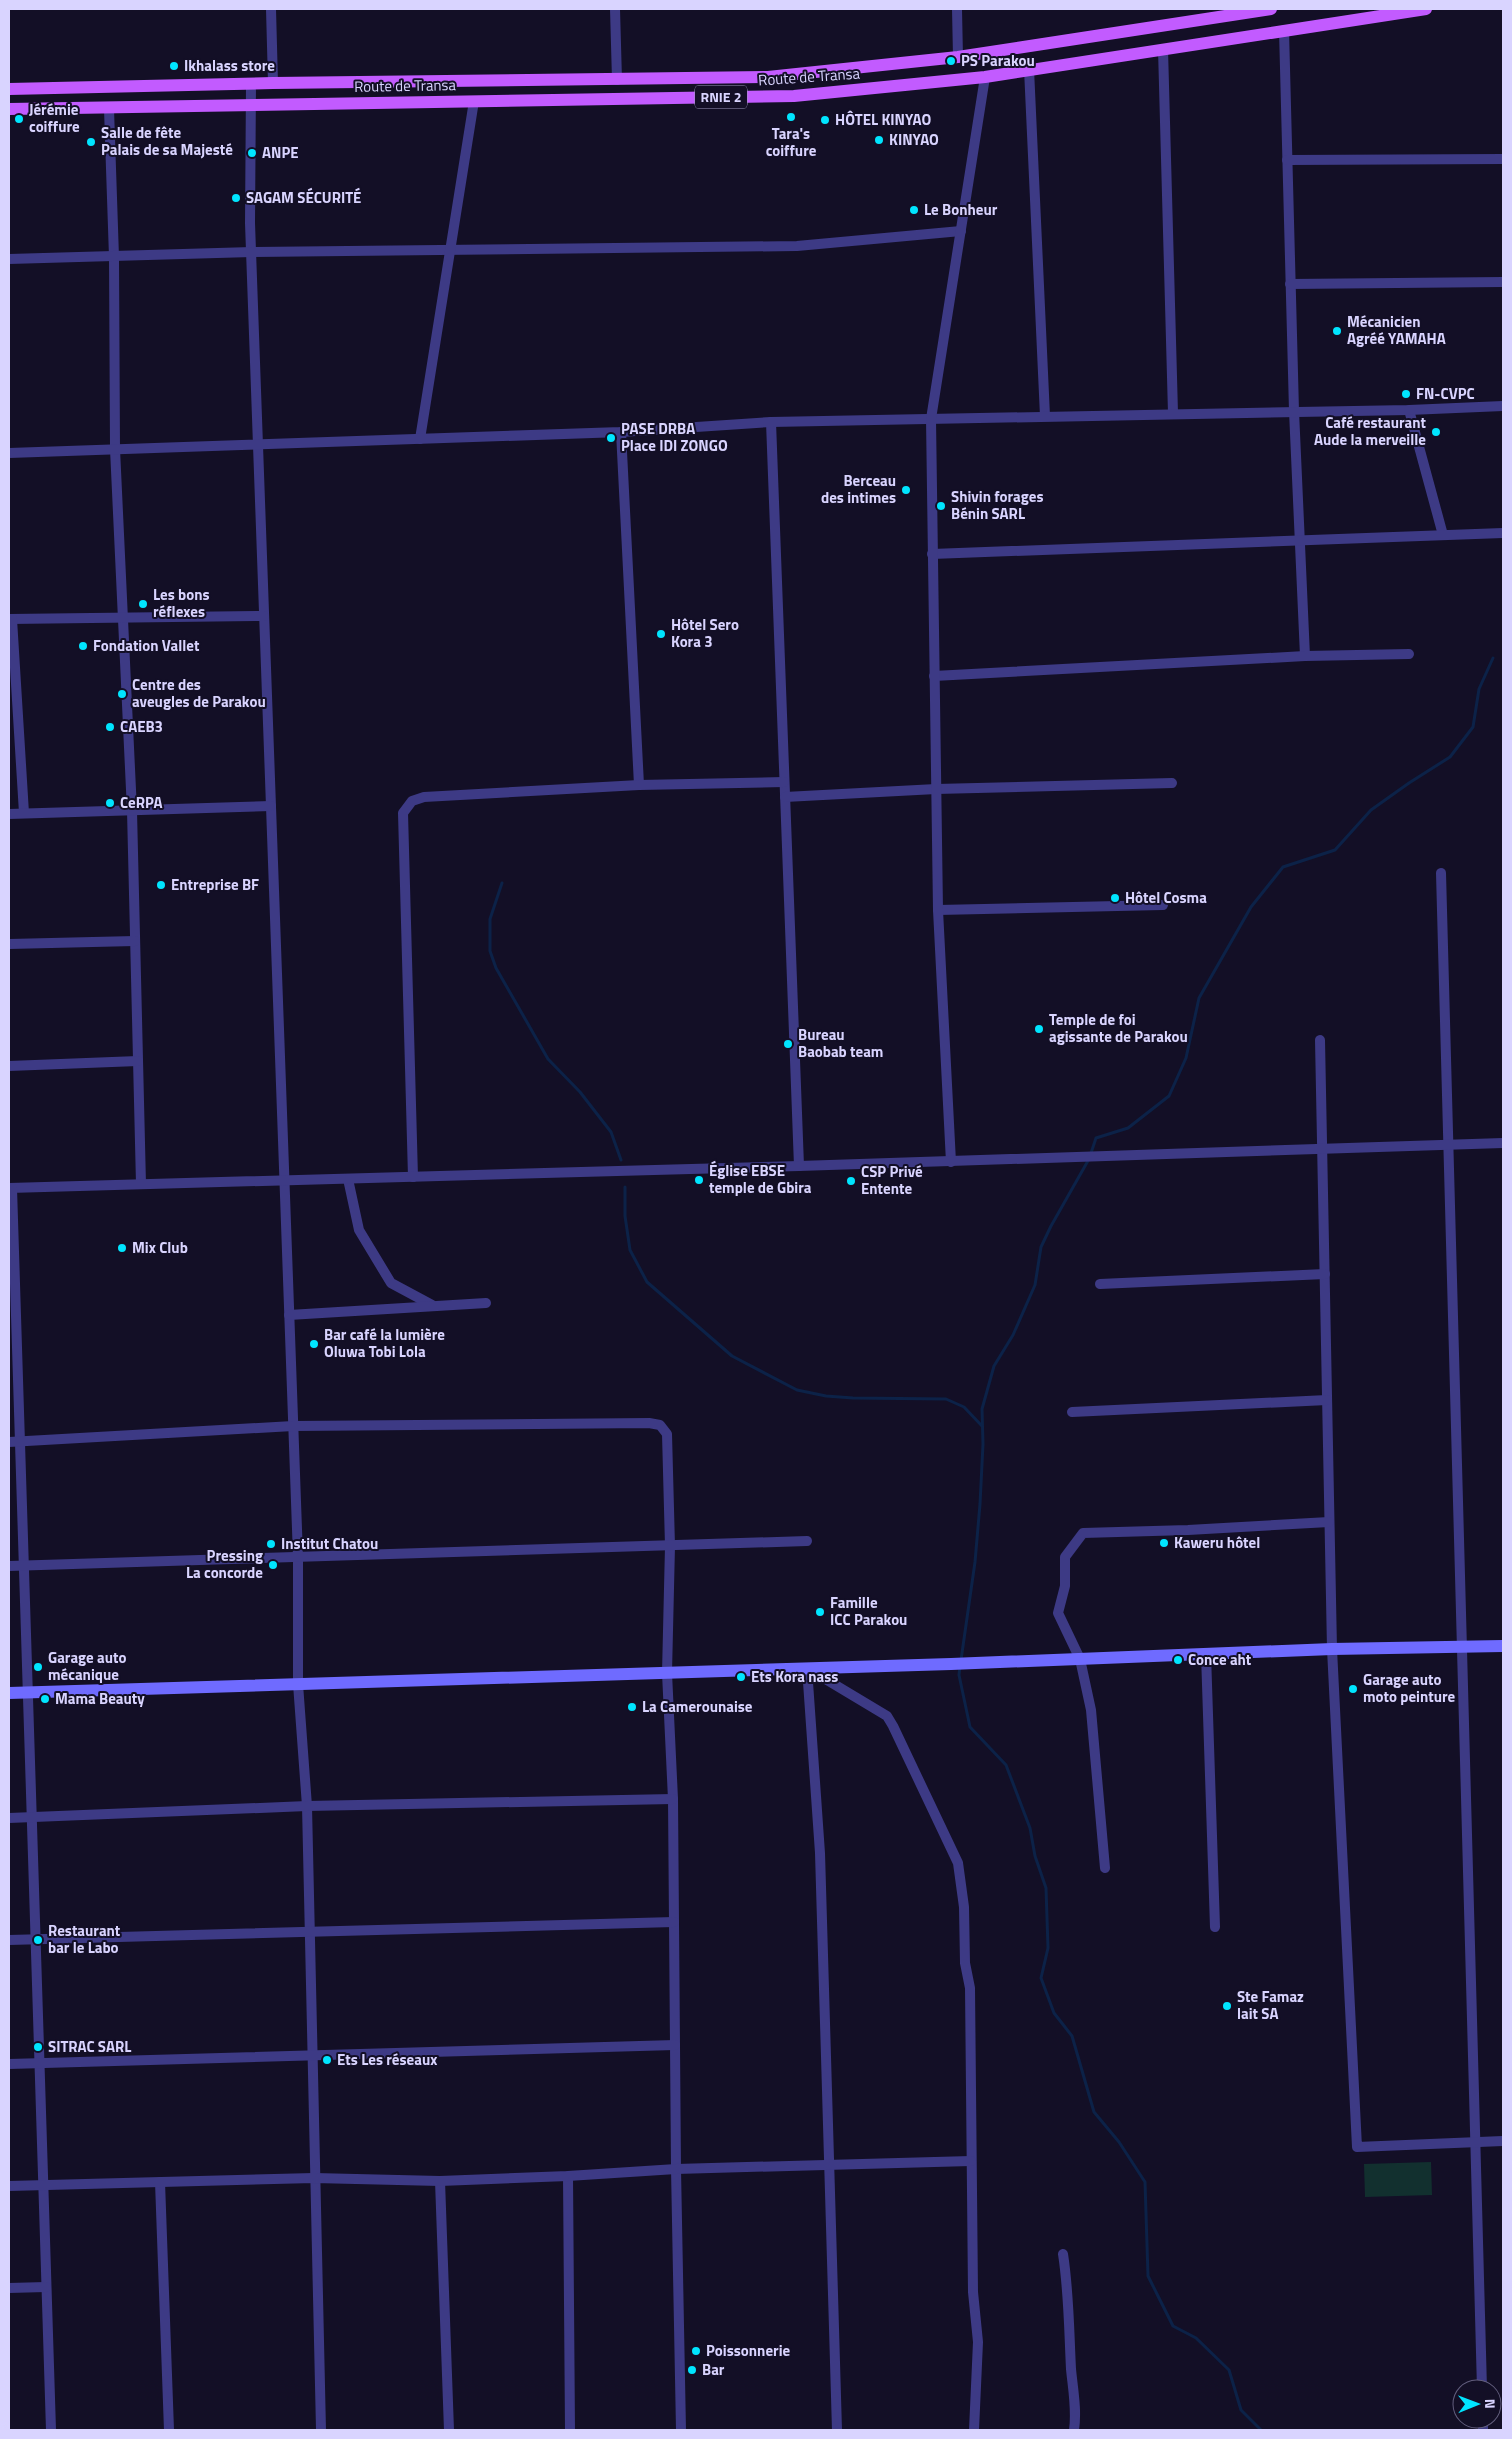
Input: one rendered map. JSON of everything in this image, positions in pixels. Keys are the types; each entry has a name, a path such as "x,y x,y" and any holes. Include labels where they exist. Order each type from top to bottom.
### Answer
{"main road":[{"name":"Route de Transa","path":"9,90 251,83 768,77 958,57 1272,9"},
{"name":"Route de Transa","path":"9,109 109,109 794,96 985,77 1426,9"}],"street":[{"path":"271,9 273,83"},
{"path":"615,9 617,80"},
{"path":"957,9 958,57"},
{"path":"1284,30 1294,410 1305,656"},
{"path":"1163,49 1173,413"},
{"path":"1030,69 1045,416"},
{"path":"951,1162 938,910 931,419 985,77"},
{"path":"251,83 252,252 298,1557 298,1684 307,1806 311,2056 322,2430"},
{"path":"420,439 474,101"},
{"path":"109,109 114,257 115,449 132,811 141,1184"},
{"path":"1287,160 1503,159"},
{"path":"9,260 252,252 797,246 961,231"},
{"path":"1290,284 1503,282"},
{"path":"9,454 622,432 771,422 1294,410 1409,410 1503,406"},
{"path":"1409,410 1443,535"},
{"path":"771,422 799,1166"},
{"path":"622,432 639,785"},
{"path":"932,554 1300,542 1503,533"},
{"path":"24,813 10,619 264,616"},
{"path":"934,676 1305,656 1409,654"},
{"path":"413,1177 403,813 412,801 424,797 639,785 784,782"},
{"path":"785,797 936,789 1172,783"},
{"path":"9,814 271,806"},
{"path":"1442,873 1482,2379"},
{"path":"938,910 1163,905"},
{"path":"9,944 135,941"},
{"path":"1320,1040 1332,1649 1356,2147 1503,2141"},
{"path":"9,1066 138,1061"},
{"path":"51,2430 20,1442 13,1322 10,1188 1087,1158 1322,1148 1503,1143"},
{"path":"348,1179 359,1230 391,1283 433,1306"},
{"path":"1100,1284 1325,1274"},
{"path":"289,1314 486,1303"},
{"path":"1072,1412 1327,1400"},
{"path":"9,1442 293,1426 649,1423 660,1426 667,1434 670,1546 667,1673 672,1799 681,2430"},
{"path":"1105,1868 1091,1710 1080,1658 1058,1613 1065,1586 1065,1556 1083,1533 1188,1530 1329,1522"},
{"path":"9,1566 807,1541"},
{"path":"9,1693 951,1664 1332,1649 1503,1646"},
{"path":"1206,1654 1215,1927"},
{"path":"807,1668 887,1716 958,1863 964,1907 966,1963 970,1988 973,2292 978,2342 974,2430"},
{"path":"807,1668 820,1853 837,2430"},
{"path":"9,1818 307,1806 672,1799"},
{"path":"9,1940 674,1922"},
{"path":"9,2064 675,2045"},
{"path":"9,2186 314,2178 440,2181 568,2176 676,2169 971,2161"},
{"path":"568,2176 570,2430"},
{"path":"440,2181 448,2430"},
{"path":"160,2182 169,2430"},
{"path":"1063,2254 1069,2295 1071,2370 1075,2398 1074,2430"},
{"path":"9,2288 46,2287"}],"green space":[{"path":"1431,2162 1432,2195 1365,2197 1364,2164"}],"waterway":[{"path":"1091,1153 1096,1138 1128,1128 1169,1096 1186,1058 1199,998 1251,907 1283,867 1335,850 1371,810 1450,757 1473,727 1479,689 1493,658"},
{"path":"502,883 490,919 490,951 496,968 548,1059 580,1092 611,1132 621,1160"},
{"path":"961,1660 975,1562 980,1504 983,1444 982,1409 994,1366 1013,1335 1035,1285 1041,1247 1089,1159"},
{"path":"625,1187 625,1216 630,1250 647,1282 732,1356 797,1390 826,1396 946,1399 964,1407 982,1426"},
{"path":"960,1666 959,1675 970,1727 1006,1765 1030,1828 1035,1856 1046,1888 1048,1948 1041,1978 1054,2013 1072,2036 1094,2112 1119,2142 1145,2182 1148,2276 1173,2326 1196,2338 1229,2370 1241,2410 1261,2430"}],"place":[{"name":"PS Parakou","path":"951,61"},
{"name":"Ikhalass store","path":"174,66"},
{"name":"Tara's coiffure","path":"791,117"},
{"name":"Jérémie coiffure","path":"19,119"},
{"name":"HÔTEL KINYAO","path":"825,120"},
{"name":"KINYAO","path":"879,140"},
{"name":"Salle de fête Palais de sa Majesté","path":"91,142"},
{"name":"ANPE","path":"252,153"},
{"name":"SAGAM SÉCURITÉ","path":"236,198"},
{"name":"Le Bonheur","path":"914,210"},
{"name":"Mécanicien Agréé YAMAHA","path":"1337,331"},
{"name":"FN-CVPC","path":"1406,394"},
{"name":"Café restaurant Aude la merveille","path":"1436,432"},
{"name":"PASE DRBA Place IDI ZONGO","path":"611,438"},
{"name":"Berceau des intimes","path":"906,490"},
{"name":"Shivin forages Bénin SARL","path":"941,506"},
{"name":"Les bons réflexes","path":"143,604"},
{"name":"Hôtel Sero Kora 3","path":"661,634"},
{"name":"Fondation Vallet","path":"83,646"},
{"name":"Centre des aveugles de Parakou","path":"122,694"},
{"name":"CAEB3","path":"110,727"},
{"name":"CeRPA","path":"110,803"},
{"name":"Entreprise BF","path":"161,885"},
{"name":"Hôtel Cosma","path":"1115,898"},
{"name":"Temple de foi agissante de Parakou","path":"1039,1029"},
{"name":"Bureau Baobab team","path":"788,1044"},
{"name":"Église EBSE temple de Gbira","path":"699,1180"},
{"name":"CSP Privé Entente","path":"851,1181"},
{"name":"Mix Club","path":"122,1248"},
{"name":"Bar café la lumière Oluwa Tobi Lola","path":"314,1344"},
{"name":"Kaweru hôtel","path":"1164,1543"},
{"name":"Institut Chatou","path":"271,1544"},
{"name":"Pressing La concorde","path":"273,1565"},
{"name":"Famille ICC Parakou","path":"820,1612"},
{"name":"Conce aht","path":"1178,1660"},
{"name":"Garage auto mécanique","path":"38,1667"},
{"name":"Ets Kora nass","path":"741,1677"},
{"name":"Garage auto moto peinture","path":"1353,1689"},
{"name":"Mama Beauty","path":"45,1699"},
{"name":"La Camerounaise","path":"632,1707"},
{"name":"Restaurant bar le Labo","path":"38,1940"},
{"name":"Ste Famaz lait SA","path":"1227,2006"},
{"name":"SITRAC SARL","path":"38,2047"},
{"name":"Ets Les réseaux","path":"327,2060"},
{"name":"Poissonnerie","path":"696,2351"},
{"name":"Bar","path":"692,2370"}]}
